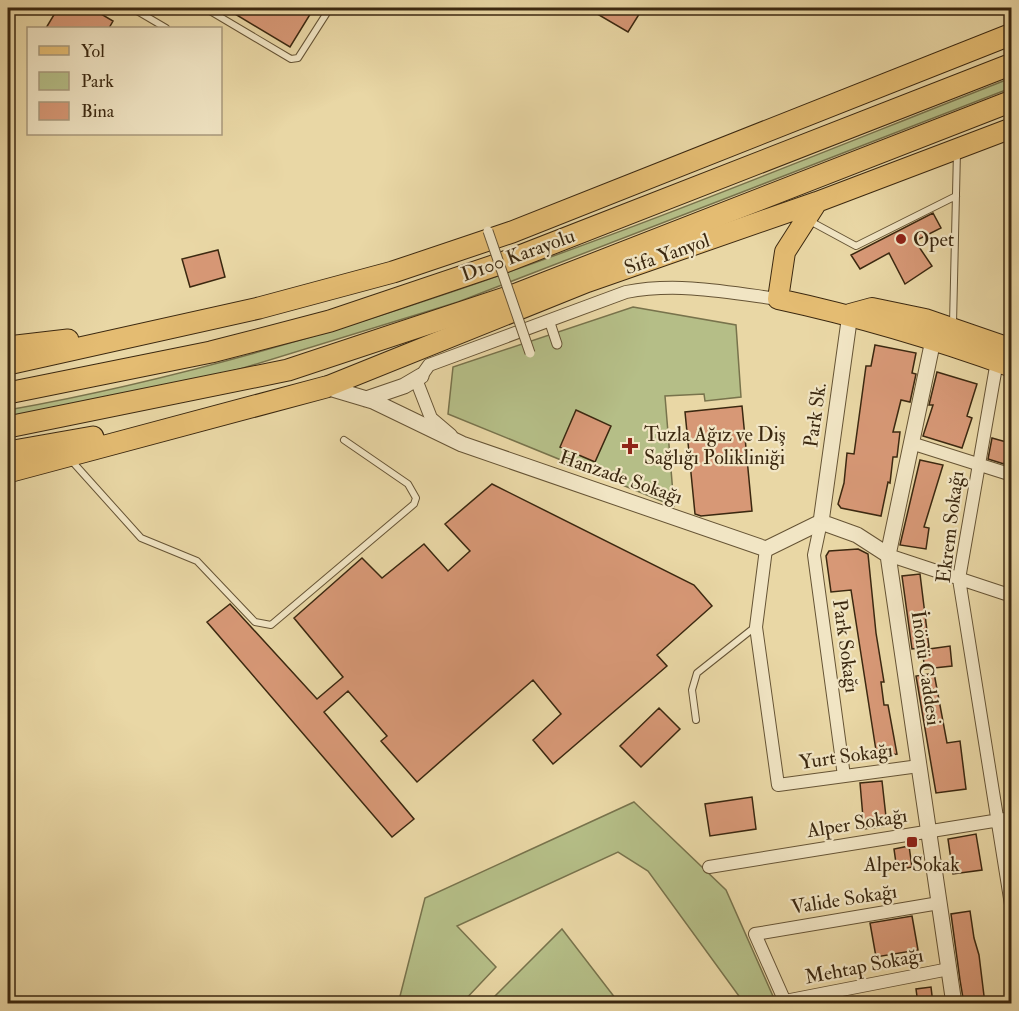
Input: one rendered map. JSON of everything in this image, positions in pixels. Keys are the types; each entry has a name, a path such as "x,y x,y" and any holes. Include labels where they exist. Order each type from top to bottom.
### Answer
{"highway":[{"path":"8,364 150,333 393,272 1011,33"},
{"name":"D100 Karayolu","path":"8,393 211,352 330,321 502,263 1011,64"},
{"name":"D100 Karayolu","path":"8,427 288,370 514,295 1011,101"},
{"path":"8,347 150,333"},
{"path":"8,453 68,449 224,415 326,387"},
{"path":"8,472 68,449"}],"main road":[{"name":"Sifa Yanyol","path":"326,387 587,282 817,202 1011,128"},
{"path":"817,202 785,252 778,299 850,314 868,323 1006,359"},
{"path":"850,314 872,308 953,328 1006,359"}],"street":[{"path":"488,231 530,353"},
{"path":"462,444 431,418 417,382 429,365 626,292 684,286 778,299"},
{"name":"Park Sk.","path":"821,522 850,314"},
{"path":"549,320 557,344"},
{"name":"İnönü Caddesi","path":"933,340 888,555 954,1004"},
{"name":"Ekrem Sokağı","path":"1006,359 977,465 959,579 1011,911"},
{"path":"366,399 404,387 421,376"},
{"name":"Hanzade Sokağı","path":"326,387 366,399 462,444 766,549"},
{"path":"911,444 1011,475"},
{"path":"756,627 766,549 821,522 857,535 888,555 1011,596"},
{"name":"Park Sokağı","path":"821,522 814,555 844,776"},
{"name":"Yurt Sokağı","path":"756,627 778,785 919,766"},
{"name":"Alper Sokağı","path":"709,867 1011,818"},
{"name":"Valide Sokağı","path":"786,1002 755,934 939,903"},
{"name":"Mehtap Sokağı","path":"786,1002 949,969"}],"lane":[{"path":"132,8 164,27"},
{"path":"205,8 291,59 297,58 304,51 330,8"},
{"path":"953,328 957,149"},
{"path":"805,219 856,246 956,196"},
{"path":"68,449 141,538 197,561 255,622 270,625 414,504 416,498 408,484 344,440"},
{"path":"696,720 692,690 697,673 756,627"}],"green space":[{"path":"1011,78 1011,88 458,302 240,369 158,389 8,420 8,410 138,383 266,350 392,312 641,223"},
{"path":"633,307 736,325 741,397 705,401 704,394 665,396 674,506 448,414 453,367"},
{"path":"634,802 726,890 776,1003 744,1003 648,871 618,852 457,926 496,967 462,1003 398,1004 425,898"},
{"path":"562,929 619,1003 488,1003"}],"building":[{"path":"58,8 91,8 113,21 110,27 47,27"},
{"path":"225,8 314,8 290,47"},
{"path":"587,8 643,8 628,32"},
{"path":"933,213 941,228 915,241 932,266 905,284 889,253 860,269 851,255"},
{"path":"218,250 225,277 190,287 182,259"},
{"path":"875,345 916,353 912,373 916,374 910,402 901,400 893,432 900,432 897,457 893,457 890,483 888,482 881,516 841,508 838,504 844,483 847,453 854,454 866,366 871,366"},
{"path":"937,372 977,384 967,416 972,418 962,448 923,436 933,405 929,405"},
{"path":"742,406 752,511 701,516 695,514 685,412"},
{"path":"576,410 611,426 595,462 560,447"},
{"path":"992,438 1010,443 1004,464 988,459"},
{"path":"920,460 943,465 924,527 929,528 926,549 900,545"},
{"path":"492,484 694,585 712,606 657,655 667,666 553,764 533,740 561,714 533,680 417,782 381,741 387,736 348,691 324,712 414,819 392,837 207,622 230,604 317,699 343,677 294,618 362,558 382,578 424,544 448,571 470,551 445,524"},
{"path":"858,549 868,554 876,633 884,682 881,682 884,705 888,705 897,754 877,757 851,590 831,592 826,556 829,551"},
{"path":"920,574 929,647 912,649 902,576"},
{"path":"950,646 952,666 925,669 922,650"},
{"path":"934,673 947,743 960,741 966,789 936,793 916,676"},
{"path":"659,708 680,729 641,767 620,746"},
{"path":"882,781 887,826 864,829 860,783"},
{"path":"752,797 756,829 710,836 705,804"},
{"path":"976,834 982,870 953,874 948,839"},
{"path":"909,846 912,867 897,870 894,849"},
{"path":"970,911 979,955 985,1004 964,1004 960,980 951,914"},
{"path":"912,916 918,950 876,957 870,923"},
{"path":"931,987 933,1004 918,1004 916,989"}],"place":[{"name":"Opet","path":"901,239"},
{"name":"Tuzla Ağız ve Diş Sağlığı Polikliniği","path":"630,446"},
{"name":"Alper Sokak","path":"912,842"}]}
